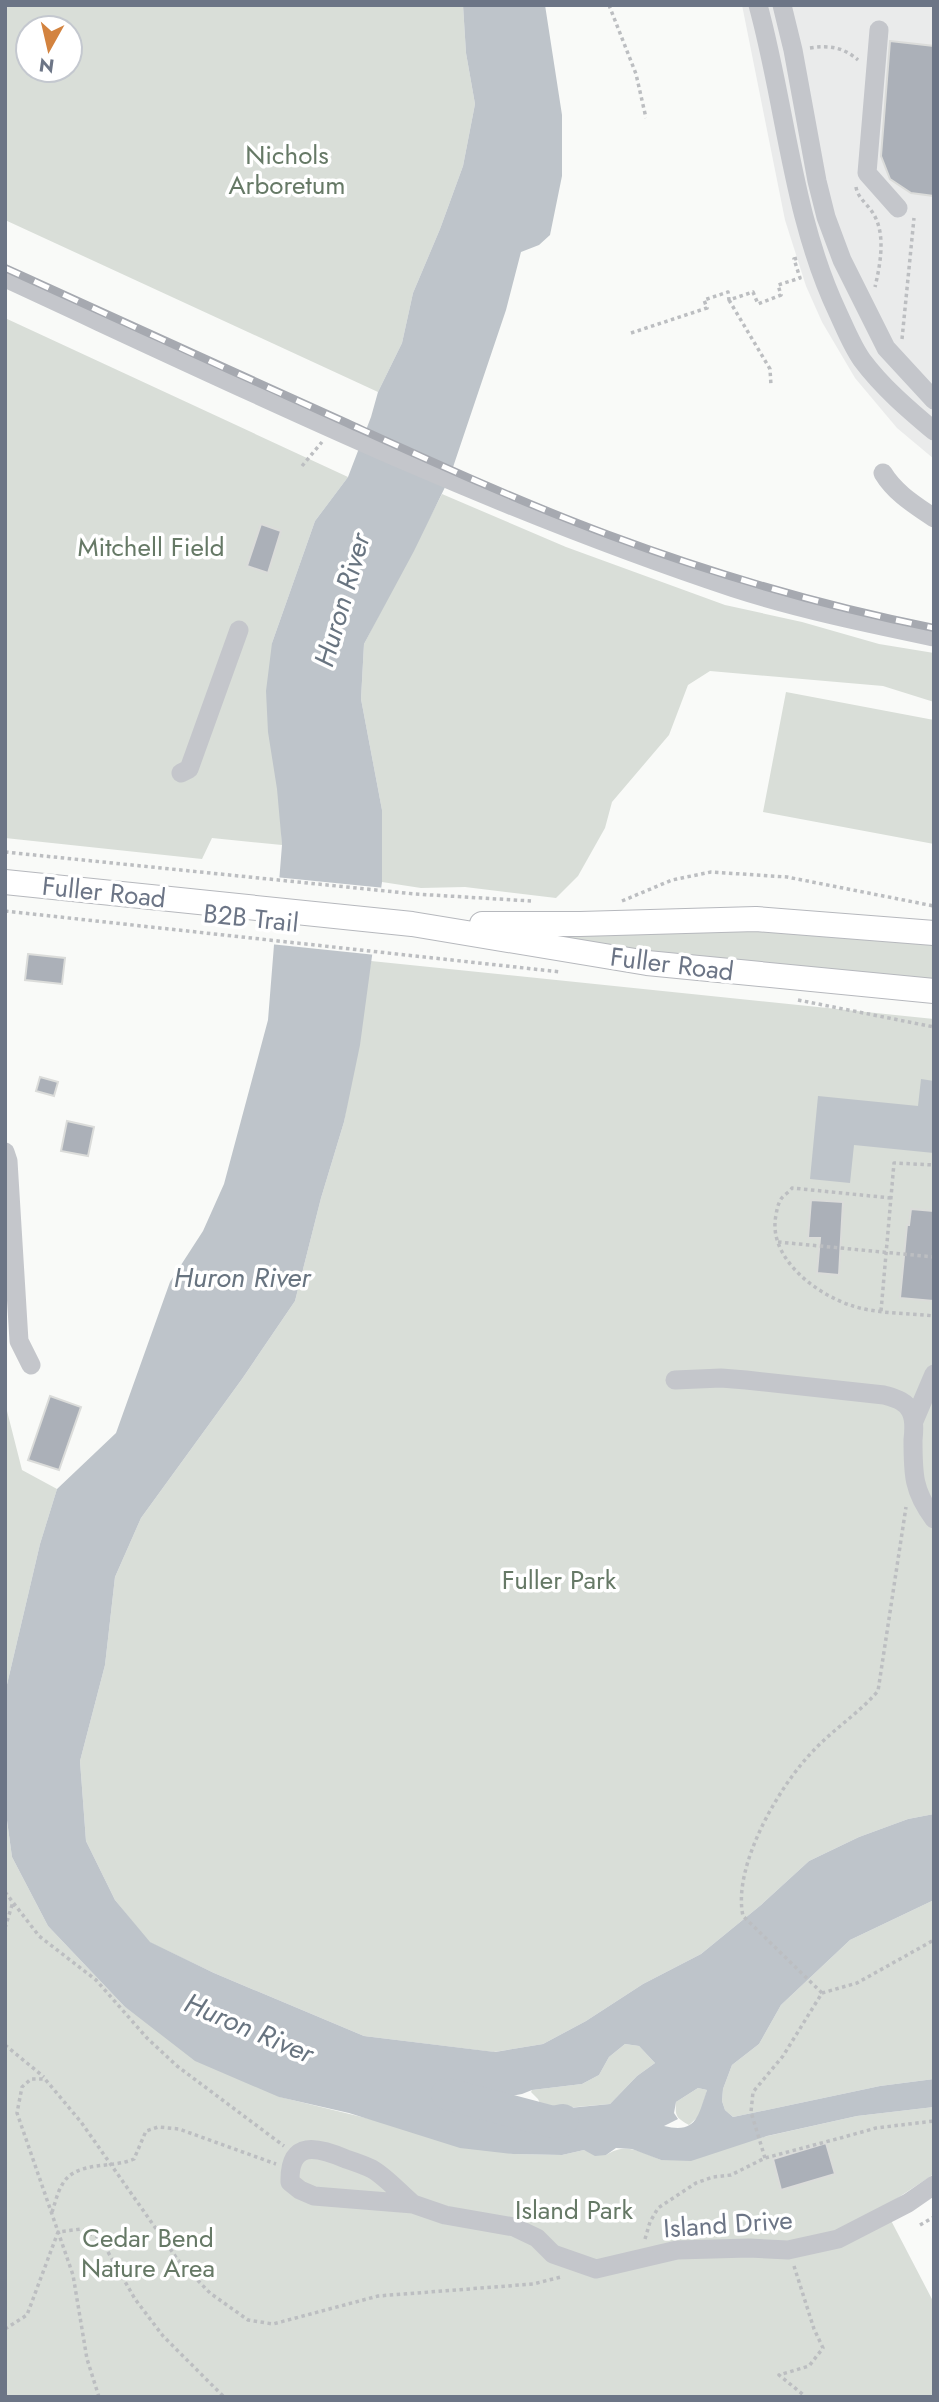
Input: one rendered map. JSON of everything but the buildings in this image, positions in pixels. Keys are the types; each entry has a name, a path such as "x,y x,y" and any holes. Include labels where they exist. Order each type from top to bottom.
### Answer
{"main road":[{"name":"Fuller Road","path":"5,882 412,924 647,963 934,991"},
{"name":"Fuller Road","path":"412,924 580,924 756,919 934,933"}],"street":[{"path":"758,5 800,204 823,281 862,359 906,407 934,431"},
{"path":"782,5 791,38 817,181 826,217 842,260 886,348 934,400"},
{"path":"879,30 867,173 906,212"},
{"path":"5,278 459,485 555,525 736,589 934,637"},
{"path":"883,473 889,483 907,500 934,518"},
{"path":"181,773 189,769 239,630"},
{"path":"5,1152 8,1161 19,1341 31,1365"},
{"path":"934,1374 914,1421 914,1476 920,1501 934,1519"},
{"path":"675,1381 733,1379 884,1395 898,1399 907,1406 914,1421"},
{"path":"413,2204 373,2169 325,2150 302,2151 293,2162 290,2182 314,2196 413,2204 444,2216 514,2227 537,2238 553,2254 596,2269"},
{"name":"Island Drive","path":"596,2269 677,2250 789,2250 838,2239 908,2203 934,2185"}],"path":[{"path":"609,5 636,74 646,118"},
{"path":"808,48 821,46 843,49 863,66"},
{"path":"901,348 906,212"},
{"path":"729,300 753,292 758,304 782,295 778,285 800,278 795,263"},
{"path":"631,333 707,308 704,300 727,292 729,300 770,369 771,386"},
{"path":"302,467 314,449 329,435 339,431"},
{"path":"5,852 415,894 534,902"},
{"path":"619,902 672,880 711,872 787,877 934,906"},
{"name":"B2B Trail","path":"5,911 409,953"},
{"path":"881,1311 894,1163 934,1165"},
{"path":"891,1198 792,1188 779,1201 774,1224 778,1242 789,1263 807,1282 834,1298 855,1307 934,1316"},
{"path":"778,1242 934,1256"},
{"path":"822,1993 743,1916 740,1902 742,1889 757,1835 795,1770 878,1691 906,1505"},
{"path":"5,1892 39,1936 96,1980 147,2038 293,2162"},
{"path":"5,1928 13,1902"},
{"path":"765,2158 751,2112 753,2092 783,2056 822,1993 857,1983 934,1940"},
{"path":"5,2045 45,2079 81,2122 178,2260 210,2294 248,2320 273,2324 378,2296 533,2284 596,2269"},
{"path":"45,2079 31,2078 22,2087 17,2113 72,2275 87,2359 99,2397"},
{"path":"645,2258 645,2236 658,2208 696,2183 713,2177 732,2175 765,2158 876,2129 934,2121"},
{"path":"51,2214 62,2183 76,2172 93,2166 112,2165 134,2158 146,2131 158,2127 179,2129 293,2162"},
{"path":"920,2225 934,2217"},
{"path":"58,2232 80,2229 100,2238 135,2298 163,2336 224,2397"},
{"path":"5,2329 27,2315 58,2232"},
{"path":"789,2250 814,2329 823,2347 809,2366 779,2375 806,2397"}],"shaded area":[{"path":"742,5 934,5 934,459 897,428 855,378 822,322 806,286 785,220"}],"green space":[{"name":"Nichols Arboretum","path":"5,5 463,5 466,53 475,104 463,166 413,293 402,343 378,392 5,220"},
{"name":"Mitchell Field","path":"5,318 348,477 315,521 272,643 282,845 212,838 202,859 5,838"},
{"path":"442,494 566,547 725,605 802,622 879,644 934,653 934,702 883,686 710,671 688,685 669,735 612,802 605,828 578,876 556,898 465,887 421,888 382,882 382,810 361,699 364,644"},
{"path":"786,692 934,720 934,844 763,812"},
{"path":"732,928 934,943 934,982 584,947 482,929"},
{"name":"Fuller Park","path":"371,961 934,1019 934,1814 908,1819 859,1837 809,1861 701,1954 643,1984 586,2021 543,2044 494,2052 364,2036 214,1973 149,1942 115,1900 86,1841 80,1761 105,1665 115,1577 141,1518 295,1301 321,1198 344,1122"},
{"path":"5,1403 22,1470 57,1489 40,1544 5,1693"},
{"name":"Cedar Bend Nature Area","path":"5,1806 12,1857 48,1926 124,2006 280,2097 513,2154 562,2155 584,2150 606,2155 627,2149 661,2160 857,2116 934,2107 934,2174 884,2207 934,2303 934,2397 5,2397"},
{"path":"934,1900 934,2079 880,2086 733,2117 725,2110 722,2101 723,2089 732,2065 759,2044 781,2005 850,1940"},
{"path":"625,2044 639,2046 655,2063 637,2076 610,2104 543,2110 531,2092 582,2084 599,2075 609,2057"},
{"path":"698,2088 707,2090 700,2115 689,2125 677,2116 676,2102"}],"water":[{"name":"Huron River","path":"463,5 545,5 562,115 562,176 550,235 539,245 521,252 506,310 449,479 364,644 361,699 382,810 382,882 360,1045 344,1122 321,1198 295,1301 141,1518 115,1577 105,1665 80,1761 86,1841 115,1900 150,1942 214,1973 364,2036 495,2052 543,2044 586,2021 643,1984 701,1954 809,1861 859,1837 908,1819 934,1814 934,1900 850,1940 781,2005 759,2044 732,2065 723,2089 722,2101 725,2110 733,2117 880,2086 934,2079 934,2107 857,2116 767,2136 691,2161 661,2160 632,2149 616,2148 606,2155 595,2156 584,2150 562,2155 513,2154 460,2148 349,2113 279,2097 195,2061 124,2006 48,1926 12,1857 5,1806 5,1693 40,1544 57,1489 116,1433 170,1282 203,1231 224,1184 268,1020 282,845 268,732 266,691 272,643 315,521 348,477 378,392 402,343 413,293 463,166 475,104 466,53","holes":["625,2044 639,2046 655,2063 637,2076 610,2104 507,2114 481,2101 532,2090 582,2084 599,2075 609,2057","698,2088 707,2090 694,2121 683,2127 664,2126 678,2119 674,2113 676,2102"]},
{"path":"921,1079 934,1081 934,1153 854,1145 850,1183 810,1179 818,1096 918,1106"}],"pier":[{"path":"275,877 385,888 376,955 270,944"}],"waterway":[{"name":"Huron River","path":"447,2094 553,2122 563,2120"}],"railway":[{"path":"5,268 444,467 576,522 689,563 770,588 934,628"}],"park label":[{"name":"Island Park","path":"574,2210"}]}
